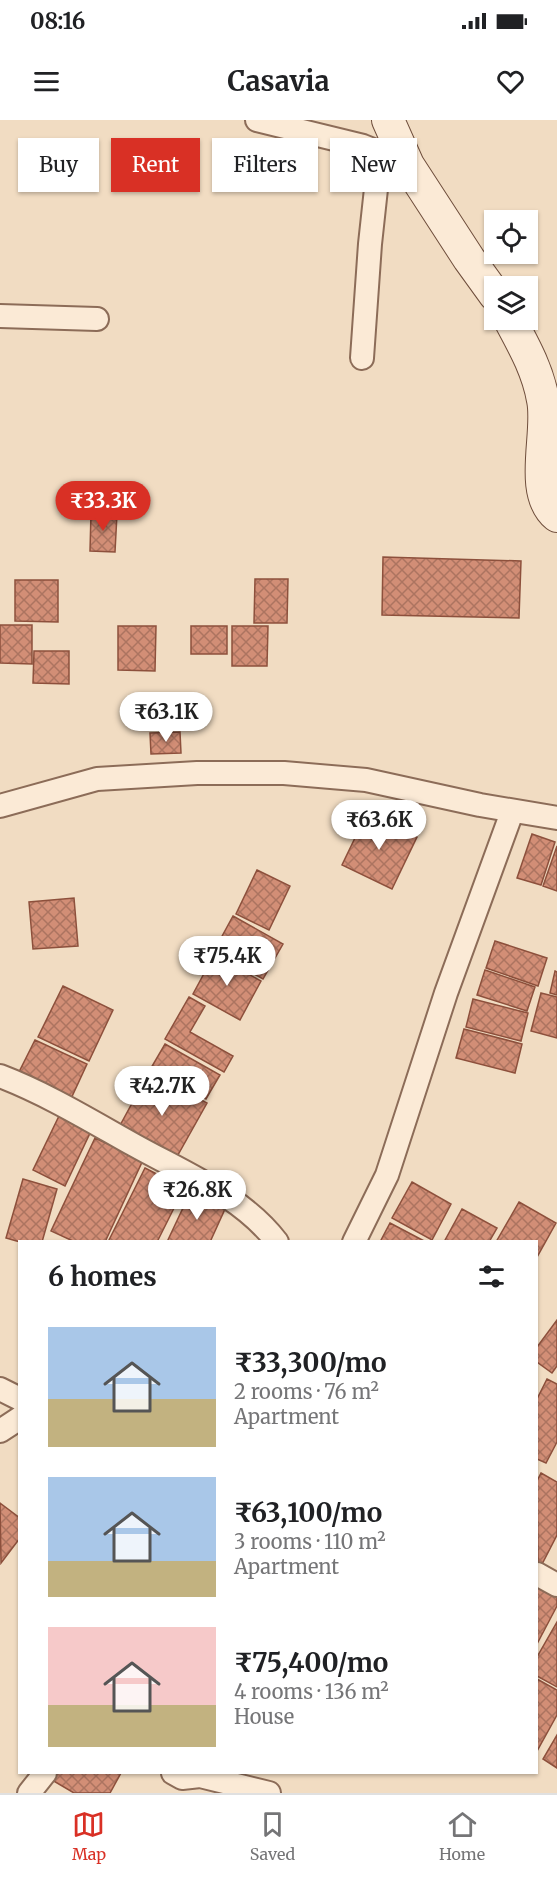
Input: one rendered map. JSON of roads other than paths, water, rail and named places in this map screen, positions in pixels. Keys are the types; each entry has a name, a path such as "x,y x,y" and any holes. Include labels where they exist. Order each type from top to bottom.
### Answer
{"street":[{"path":"257,120 330,140"},
{"path":"388,120 391,138"},
{"path":"417,189 484,280"},
{"path":"362,358 370,244 385,192"},
{"path":"0,316 97,319"},
{"path":"515,330 529,355 540,385 544,404 542,481 549,505 557,516"},
{"path":"0,806 97,779 197,773 273,773 366,780 512,812 557,818"},
{"path":"355,1240 387,1175 446,993 512,812"},
{"path":"0,1076 75,1113 229,1198 253,1216 275,1240"},
{"path":"0,1389 18,1398"},
{"path":"0,1431 18,1419"},
{"path":"538,1575 557,1585"},
{"path":"28,1793 44,1774"},
{"path":"175,1774 182,1778 200,1776 268,1793"}]}
